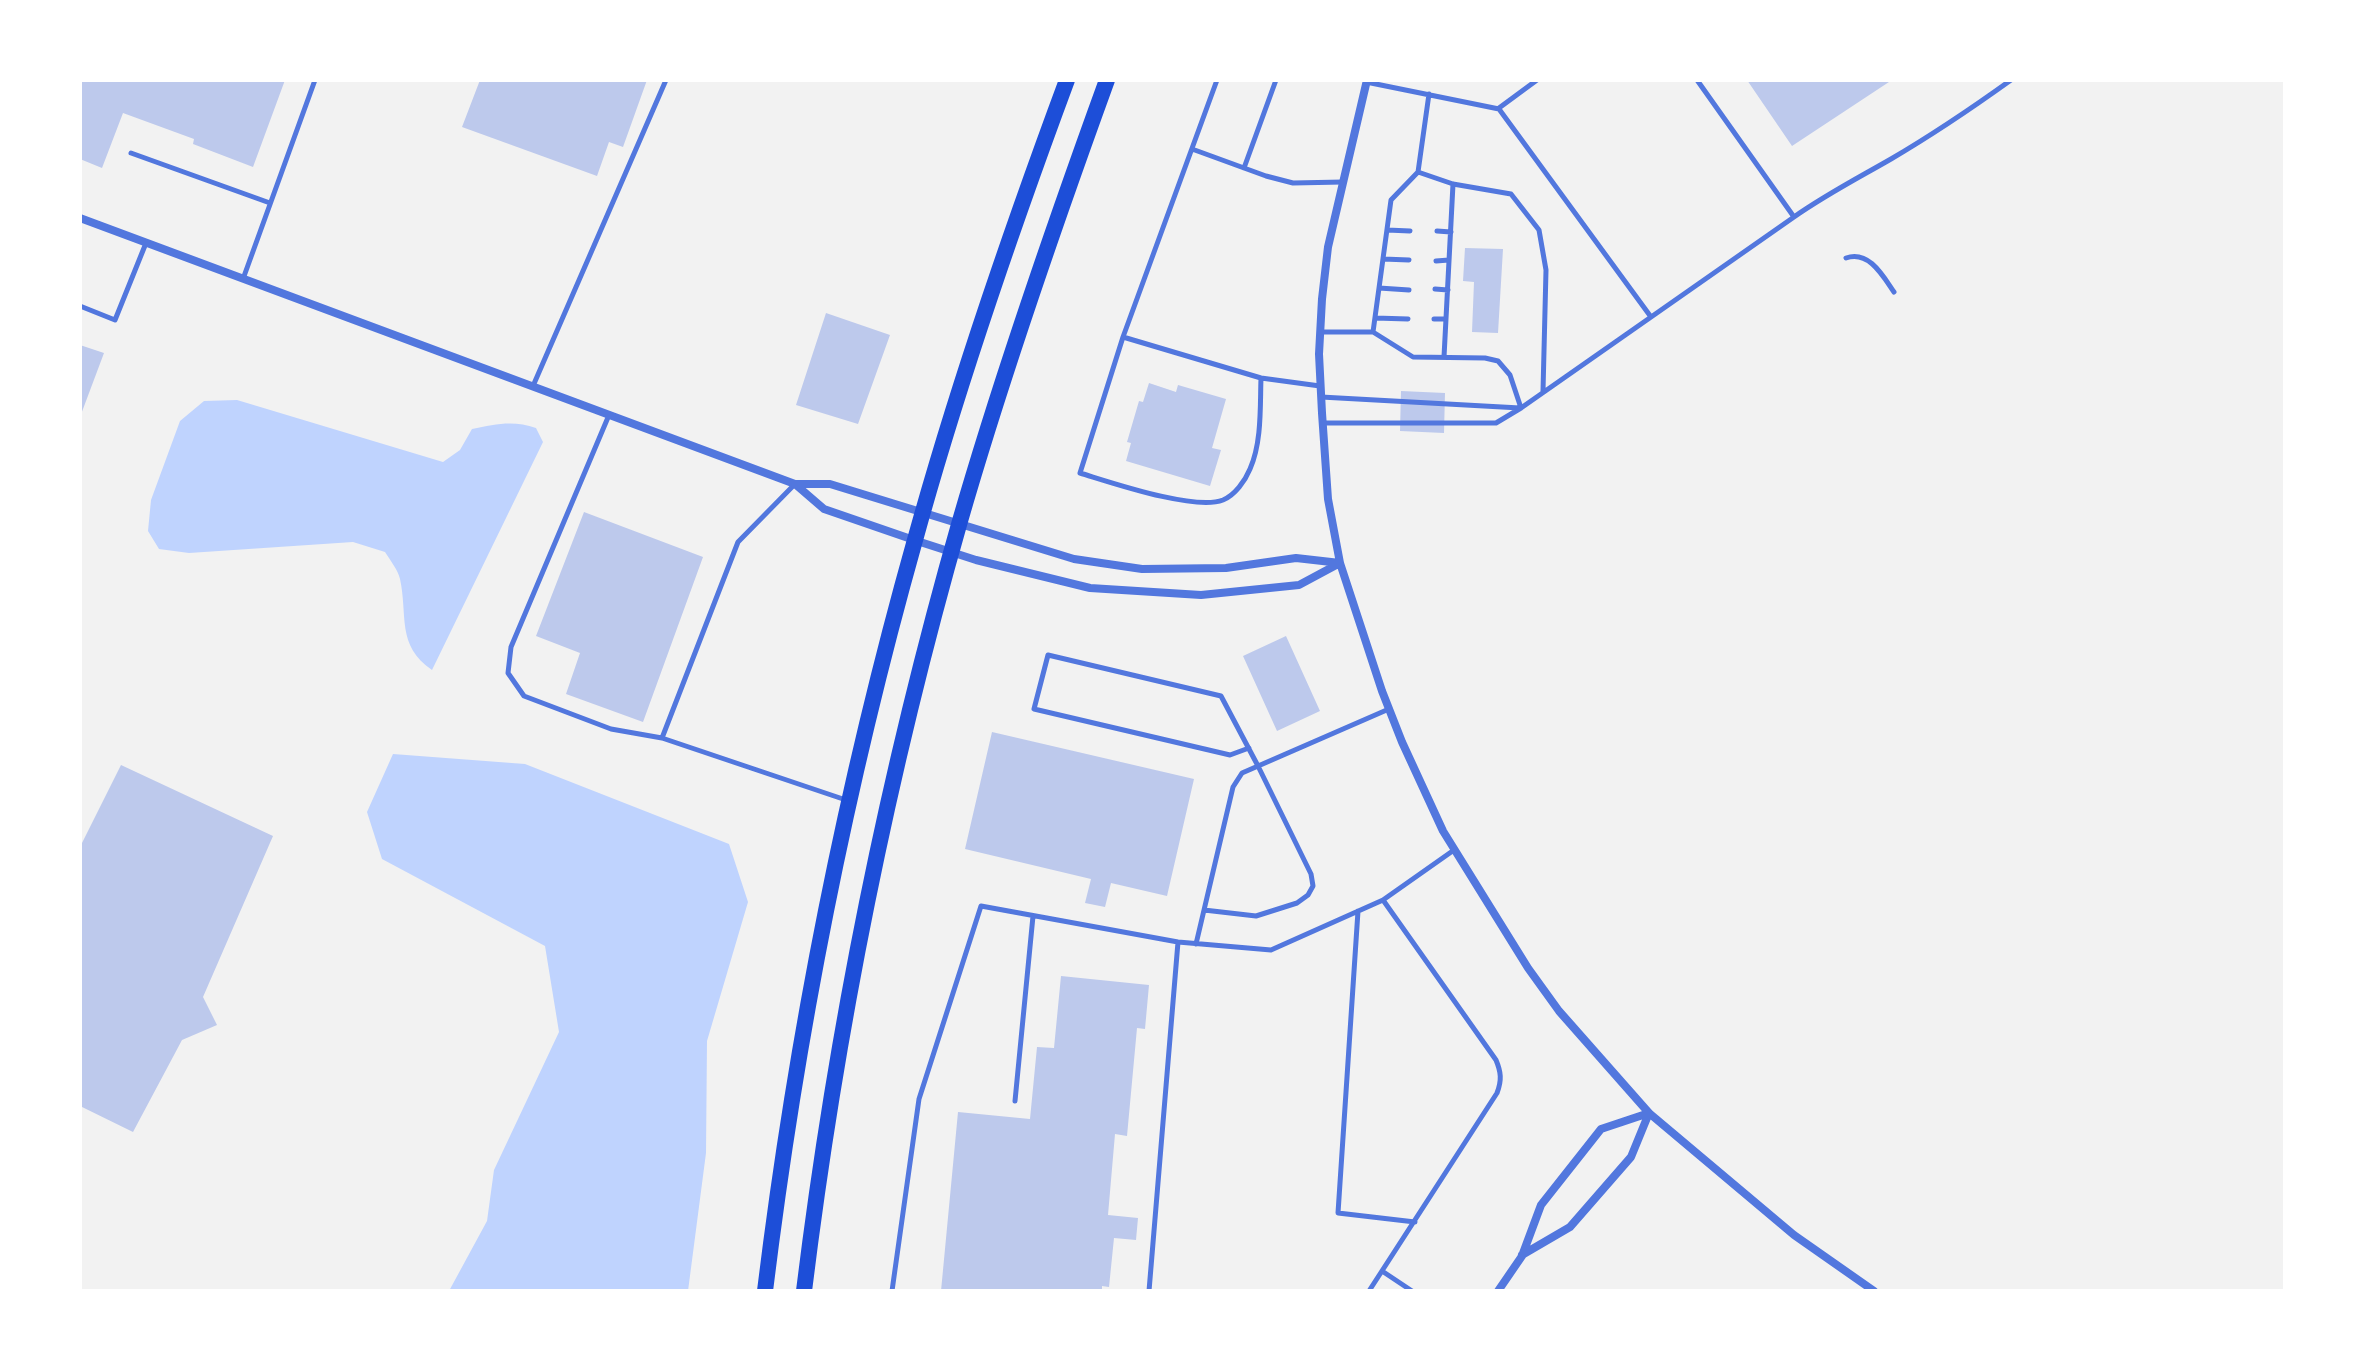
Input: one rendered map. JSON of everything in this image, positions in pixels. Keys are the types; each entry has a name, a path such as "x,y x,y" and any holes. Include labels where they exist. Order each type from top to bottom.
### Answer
{"main road":[{"path":"765,1291 807,1013 850,801 914,540 995,282 1067,80"},
{"path":"804,1291 830,1102 869,897 907,727 959,524 1050,238 1107,80"}],"street":[{"path":"1366,81 1328,247 1320,332 1322,423 1328,499 1340,563 1402,742 1454,850 1521,958 1559,1011 1649,1113 1794,1235 1874,1291"},
{"path":"80,218 795,484 830,484 1074,559 1142,569 1226,568 1296,558 1340,563"},
{"path":"795,484 824,509 952,553 1090,588 1201,595 1299,585 1340,563"},
{"path":"1498,1291 1522,1256 1541,1205 1601,1129 1649,1113"},
{"path":"1522,1256 1570,1227 1631,1157 1649,1113"}],"lane":[{"path":"243,279 315,80"},
{"path":"532,387 666,80"},
{"path":"1217,80 1123,337 1080,473 1163,497 1213,502 1225,500 1235,493 1251,467 1260,414 1261,378"},
{"path":"1244,168 1276,80"},
{"path":"1499,109 1537,80"},
{"path":"1697,80 1794,217"},
{"path":"1322,423 1496,423 1825,195 1952,121 2011,80"},
{"path":"1366,81 1499,109 1651,317"},
{"path":"1373,332 1391,200 1418,172 1429,94"},
{"path":"1192,149 1293,183 1343,182"},
{"path":"131,153 270,203"},
{"path":"1418,172 1453,184 1511,194 1539,230 1546,270 1543,391"},
{"path":"1444,357 1453,184"},
{"path":"1387,230 1410,231"},
{"path":"1437,231 1451,232"},
{"path":"80,306 115,320 146,243"},
{"path":"1846,258 1854,255 1866,259 1879,269 1894,292"},
{"path":"1383,259 1409,260"},
{"path":"1436,261 1449,260"},
{"path":"1379,288 1409,290"},
{"path":"1435,289 1448,290"},
{"path":"1375,318 1408,319"},
{"path":"1434,319 1446,319"},
{"path":"1320,332 1373,332 1413,357 1498,361 1510,375 1521,408"},
{"path":"1123,337 1261,378 1321,386"},
{"path":"1321,397 1521,408"},
{"path":"609,415 511,647 508,673 524,696 611,729 662,738 850,801"},
{"path":"662,738 738,542 795,484"},
{"path":"1204,910 1256,916 1297,903 1308,895 1313,886 1311,874 1249,748 1221,696 1048,655 1034,709 1230,755 1249,748"},
{"path":"1196,944 1233,787 1242,773 1389,709"},
{"path":"892,1291 919,1099 981,906 1178,942 1271,950 1383,900 1454,850"},
{"path":"1369,1291 1497,1093 1501,1073 1496,1060 1383,900"},
{"path":"1358,911 1338,1213 1415,1222"},
{"path":"1015,1101 1033,916"},
{"path":"1149,1291 1178,942"},
{"path":"1382,1271 1412,1291"}],"water":[{"path":"237,400 443,462 460,450 472,429 512,423 536,428 543,442 432,670 408,640 400,579 385,552 353,542 189,553 159,549 148,531 151,500 180,421 204,401"},
{"path":"393,754 525,764 729,844 748,902 707,1041 706,1153 688,1291 449,1291 487,1221 494,1170 559,1032 545,946 382,859 367,812"}],"building":[{"path":"80,80 285,80 253,167 193,144 194,139 123,113 102,168 80,159"},
{"path":"480,80 647,80 623,147 609,142 597,176 462,127"},
{"path":"1747,80 1892,80 1792,146"},
{"path":"1465,248 1503,249 1498,333 1472,332 1474,282 1463,281"},
{"path":"826,313 890,335 858,424 796,405"},
{"path":"80,345 104,353 80,417"},
{"path":"1149,383 1176,392 1178,385 1226,399 1212,448 1221,450 1210,486 1126,461 1131,443 1127,442 1139,401 1143,402"},
{"path":"1401,391 1445,393 1444,433 1400,431"},
{"path":"584,512 703,557 643,722 566,694 580,653 536,636"},
{"path":"1286,636 1320,711 1277,731 1243,656"},
{"path":"992,732 1194,779 1167,896 1111,883 1105,907 1085,903 1091,879 965,849"},
{"path":"121,765 273,836 203,997 217,1025 182,1040 133,1132 80,1106 80,847"},
{"path":"1061,976 1149,985 1145,1029 1137,1028 1127,1136 1115,1134 1108,1215 1138,1218 1136,1240 1114,1238 1109,1287 1102,1286 1102,1291 941,1291 958,1112 1030,1119 1037,1047 1054,1048"}]}
